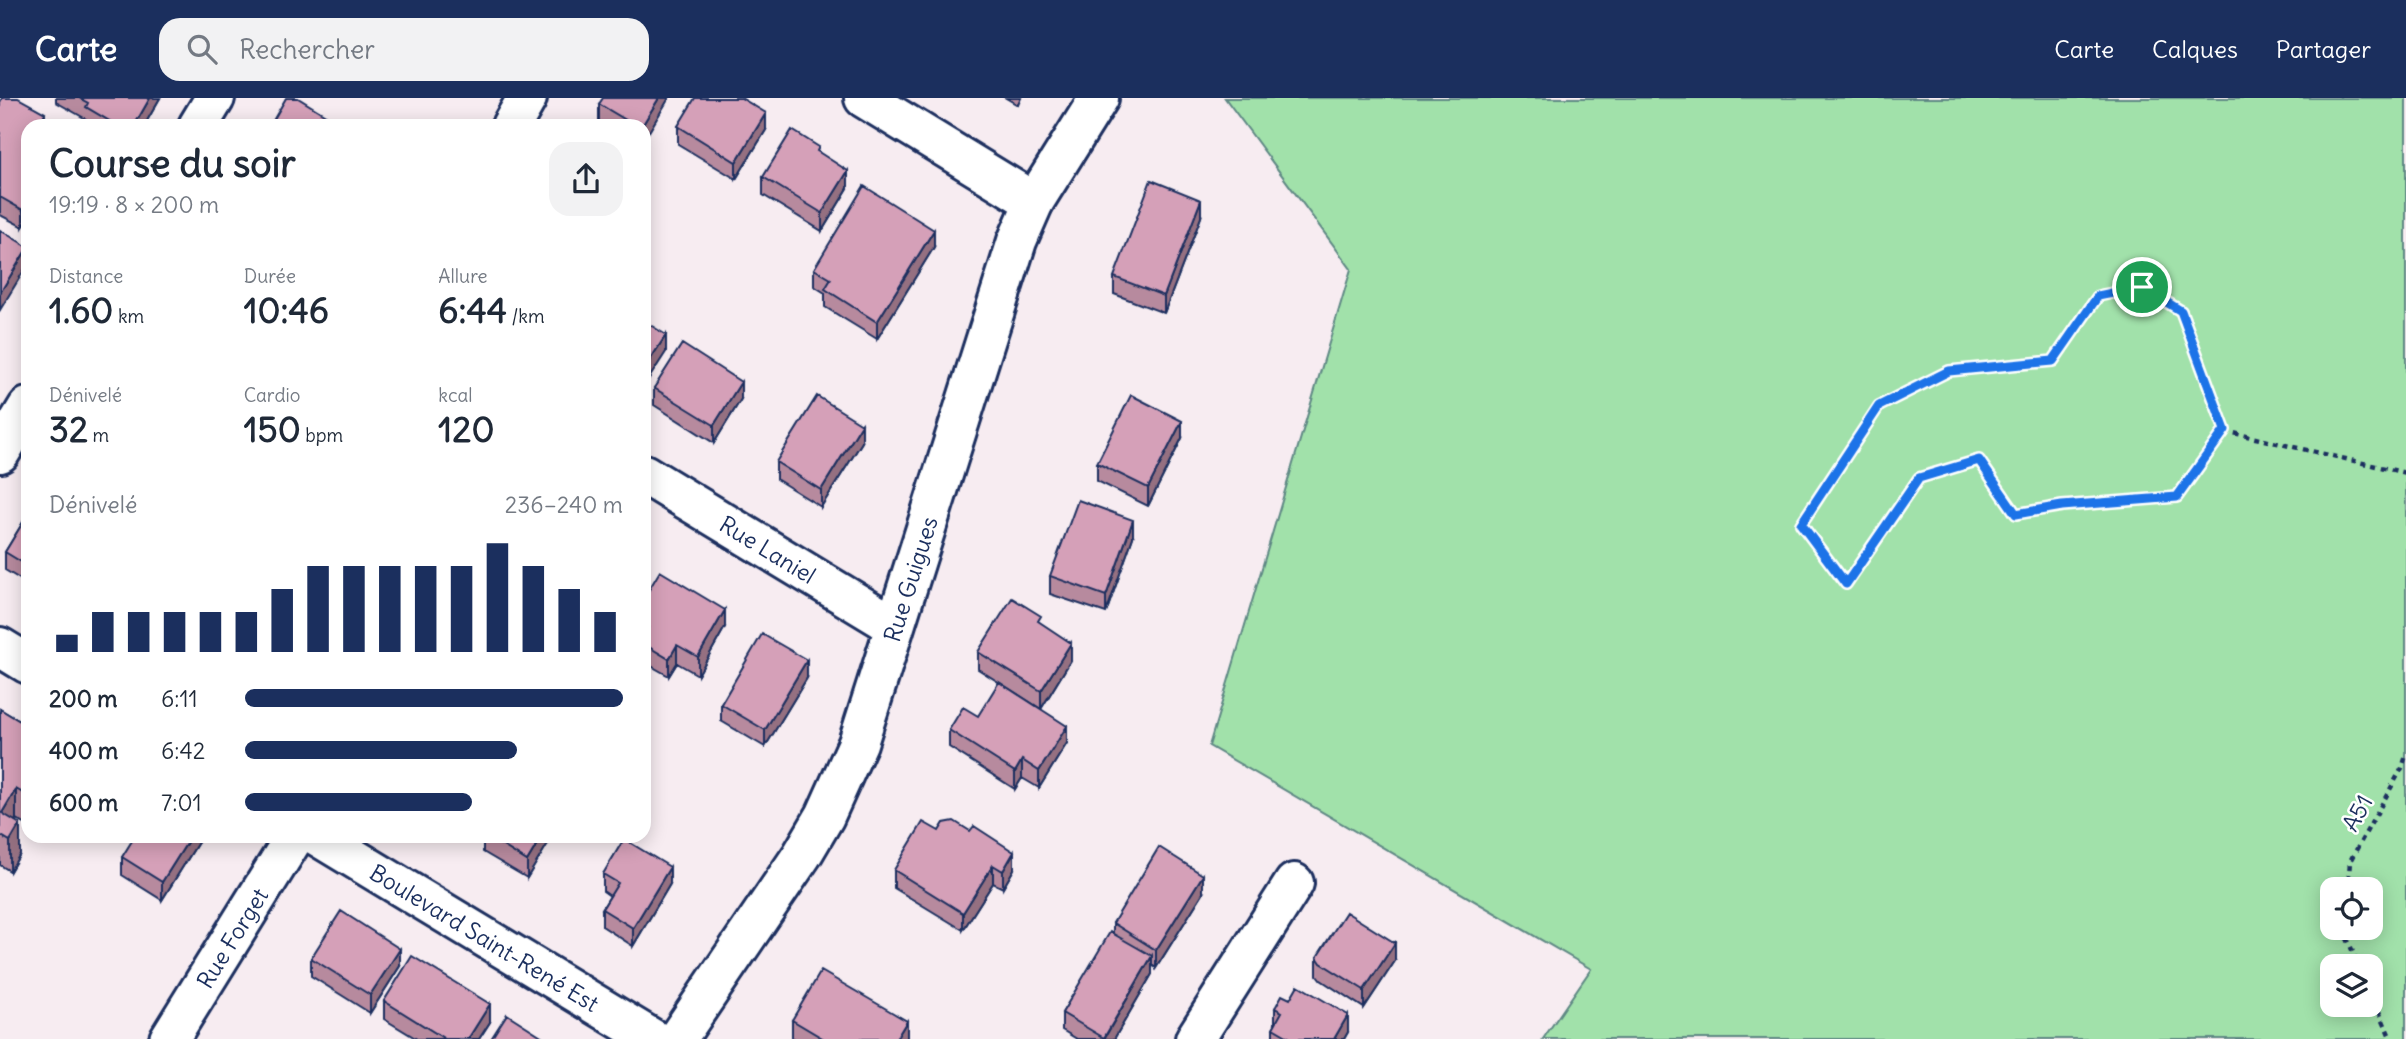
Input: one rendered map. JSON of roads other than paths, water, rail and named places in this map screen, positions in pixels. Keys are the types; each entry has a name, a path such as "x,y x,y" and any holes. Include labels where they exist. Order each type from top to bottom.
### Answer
{"street":[{"path":"202,119 215,98"},
{"path":"515,119 527,98"},
{"path":"864,98 1034,202"},
{"name":"Rue Guigues","path":"677,1039 802,855 825,816 858,743 893,625 1013,255 1034,202 1099,98"},
{"path":"0,453 21,418"},
{"name":"Rue Laniel","path":"651,478 893,625"},
{"path":"0,647 21,660"},
{"name":"Rue Forget","path":"169,1039 291,843"},
{"name":"Boulevard Saint-René Est","path":"329,843 653,1039"},
{"path":"1195,1039 1294,884"}]}
